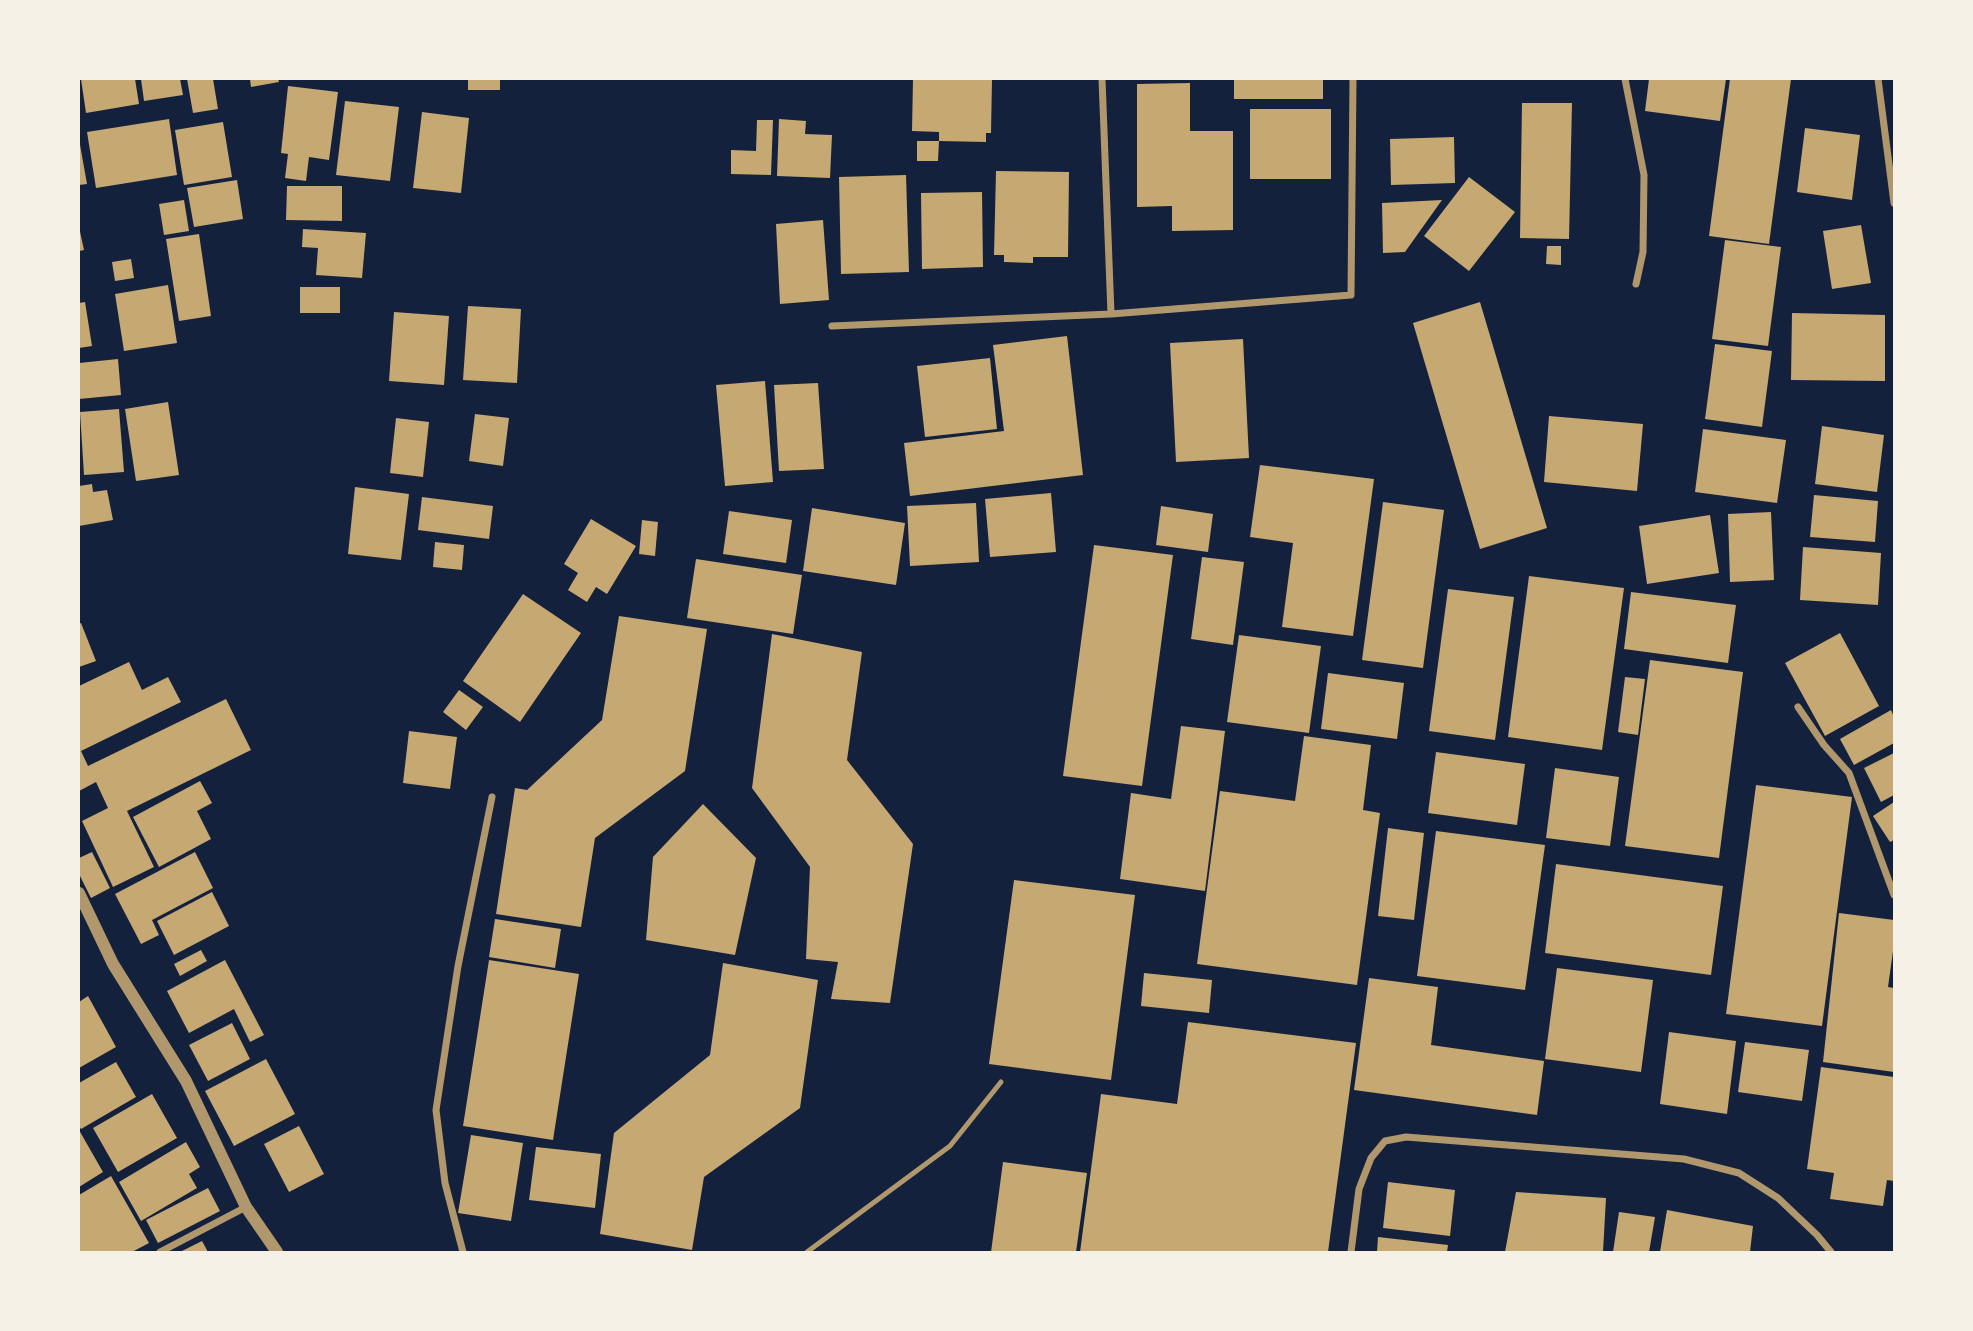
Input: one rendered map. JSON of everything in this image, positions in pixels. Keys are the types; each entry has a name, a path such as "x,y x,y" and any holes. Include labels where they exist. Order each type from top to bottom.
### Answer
{"street":[{"path":"1102,79 1111,314"},
{"path":"832,326 1111,314 1351,295 1353,79"},
{"path":"1625,79 1644,175 1643,252 1636,284"},
{"path":"1878,79 1894,204"},
{"path":"1798,706 1824,745 1849,773 1894,895"},
{"path":"463,1252 445,1183 436,1110 458,966 492,797"},
{"path":"79,893 113,964 186,1081 246,1207 277,1252"},
{"path":"1351,1252 1359,1189 1371,1158 1385,1141 1406,1137 1684,1159 1739,1172 1778,1198 1831,1252"},
{"path":"160,1252 246,1207"}],"lane":[{"path":"807,1252 950,1146 1001,1082"}],"building":[{"path":"81,79 135,79 139,104 86,113"},
{"path":"141,79 180,79 183,95 144,101"},
{"path":"187,79 213,79 218,109 193,113"},
{"path":"250,79 278,79 279,82 251,87"},
{"path":"468,79 500,79 500,90 468,90"},
{"path":"913,79 992,79 991,133 986,133 986,142 939,141 939,132 912,131"},
{"path":"1234,79 1323,79 1323,99 1234,99"},
{"path":"1649,79 1726,79 1720,121 1645,111"},
{"path":"1730,79 1791,79 1769,244 1709,236"},
{"path":"1190,83 1190,131 1233,131 1233,230 1172,231 1172,206 1137,207 1137,84"},
{"path":"288,86 338,92 329,160 309,157 306,181 285,178 288,154 281,153"},
{"path":"345,101 399,107 390,181 336,175"},
{"path":"1522,103 1572,103 1569,239 1520,238"},
{"path":"1250,109 1331,109 1331,179 1250,179"},
{"path":"422,112 469,118 461,193 413,188"},
{"path":"169,119 177,175 96,188 87,132"},
{"path":"779,119 806,121 805,134 832,135 830,178 777,176"},
{"path":"757,120 773,120 771,175 731,174 731,150 756,151"},
{"path":"223,122 232,177 184,185 175,130"},
{"path":"1805,128 1860,135 1852,200 1797,192"},
{"path":"1454,137 1455,183 1391,185 1390,139"},
{"path":"79,139 87,184 79,185"},
{"path":"917,141 939,141 938,161 917,161"},
{"path":"996,171 1069,172 1068,257 1033,257 1033,263 1004,262 1004,255 994,255"},
{"path":"906,175 909,272 841,274 839,177"},
{"path":"1469,177 1515,212 1469,271 1424,236"},
{"path":"237,180 243,219 194,227 187,188"},
{"path":"287,186 342,186 342,221 286,220"},
{"path":"982,192 983,267 922,269 921,193"},
{"path":"184,200 189,231 164,235 159,204"},
{"path":"1442,200 1405,252 1383,253 1382,203"},
{"path":"823,220 829,300 780,304 776,224"},
{"path":"1861,225 1871,283 1832,289 1823,231"},
{"path":"79,227 84,250 79,251"},
{"path":"303,229 366,233 362,278 316,275 318,248 302,247"},
{"path":"199,234 211,316 179,321 166,239"},
{"path":"1725,240 1781,247 1768,346 1712,339"},
{"path":"1547,246 1561,246 1561,265 1546,264"},
{"path":"131,259 134,278 115,281 112,262"},
{"path":"168,285 177,343 124,351 115,294"},
{"path":"300,287 340,287 340,313 300,313"},
{"path":"85,302 92,346 79,348 79,303"},
{"path":"1480,302 1547,528 1480,549 1413,323"},
{"path":"468,306 521,309 517,383 463,380"},
{"path":"394,312 449,316 444,385 389,381"},
{"path":"1792,313 1885,315 1885,381 1791,380"},
{"path":"1067,336 1083,475 910,496 904,443 1004,431 993,345"},
{"path":"1243,339 1249,458 1176,462 1170,343"},
{"path":"1715,344 1772,351 1762,427 1705,419"},
{"path":"990,358 997,429 925,437 917,366"},
{"path":"118,359 121,395 79,399 79,363"},
{"path":"765,381 773,482 725,486 716,385"},
{"path":"818,383 824,469 779,471 774,385"},
{"path":"168,402 179,475 136,481 125,409"},
{"path":"119,409 124,472 84,475 80,412"},
{"path":"475,414 509,418 503,466 469,461"},
{"path":"1549,416 1643,424 1637,491 1544,482"},
{"path":"396,418 429,422 423,477 390,473"},
{"path":"1822,426 1884,435 1877,492 1815,484"},
{"path":"1703,429 1786,440 1777,503 1695,492"},
{"path":"1260,465 1374,479 1353,636 1282,627 1293,543 1250,537"},
{"path":"92,484 93,492 107,490 113,520 79,526 79,486"},
{"path":"355,487 409,494 401,560 348,554"},
{"path":"1051,493 1056,552 990,557 985,499"},
{"path":"1814,495 1878,501 1875,542 1810,537"},
{"path":"422,497 493,506 489,539 418,530"},
{"path":"1383,502 1444,510 1423,668 1362,660"},
{"path":"976,503 979,562 910,566 907,506"},
{"path":"1161,506 1213,514 1208,552 1156,545"},
{"path":"812,508 905,523 896,585 803,571"},
{"path":"729,511 792,520 786,563 723,554"},
{"path":"1771,512 1774,580 1730,582 1728,514"},
{"path":"1710,515 1719,573 1647,584 1639,526"},
{"path":"591,519 636,546 607,594 596,587 587,602 568,590 578,573 564,564"},
{"path":"642,520 658,522 655,556 639,554"},
{"path":"435,542 464,545 462,570 433,567"},
{"path":"1094,545 1173,555 1142,786 1063,776"},
{"path":"1803,547 1881,553 1878,605 1800,600"},
{"path":"1202,557 1244,562 1233,645 1191,639"},
{"path":"696,559 802,575 793,634 687,618"},
{"path":"1529,576 1624,588 1602,750 1508,737"},
{"path":"1448,589 1514,597 1495,740 1429,731"},
{"path":"1631,592 1736,605 1728,663 1624,649"},
{"path":"523,594 581,633 520,722 463,681"},
{"path":"619,616 707,629 685,771 595,838 581,927 496,914 515,788 527,790 602,720"},
{"path":"81,623 96,661 79,667 79,624"},
{"path":"1840,633 1879,706 1825,736 1785,663"},
{"path":"772,634 862,652 847,760 913,844 890,1003 831,999 838,962 806,959 810,867 752,788"},
{"path":"1239,635 1321,646 1309,733 1227,722"},
{"path":"1650,660 1743,672 1719,858 1625,846"},
{"path":"129,662 142,690 168,677 181,702 81,751 88,766 226,699 251,750 127,811 154,867 113,887 82,821 108,808 96,782 79,791 79,686"},
{"path":"1328,673 1404,683 1397,739 1321,729"},
{"path":"1625,677 1645,679 1638,735 1618,732"},
{"path":"459,690 483,707 466,730 443,712"},
{"path":"1891,710 1894,717 1894,743 1854,765 1840,739"},
{"path":"1181,726 1225,731 1205,891 1120,879 1131,793 1171,799"},
{"path":"409,731 457,737 450,789 403,783"},
{"path":"1304,736 1371,745 1363,810 1380,813 1357,985 1197,964 1220,791 1295,801"},
{"path":"1436,752 1525,764 1517,825 1428,813"},
{"path":"1894,753 1894,795 1881,802 1864,768"},
{"path":"1555,768 1619,777 1610,846 1546,838"},
{"path":"200,781 212,803 197,811 211,839 159,867 133,817"},
{"path":"1756,785 1852,797 1822,1026 1726,1014"},
{"path":"1894,802 1894,840 1890,842 1873,816"},
{"path":"703,804 756,858 735,955 646,940 653,857"},
{"path":"1388,828 1424,833 1414,920 1378,916"},
{"path":"1436,831 1545,845 1525,990 1417,976"},
{"path":"92,852 110,888 91,898 79,874 79,858"},
{"path":"195,852 213,888 152,920 159,935 141,944 115,894"},
{"path":"1556,864 1723,886 1711,975 1545,953"},
{"path":"1014,880 1135,895 1111,1080 989,1064"},
{"path":"212,892 229,926 174,955 157,921"},
{"path":"1839,913 1894,920 1894,944 1888,987 1894,988 1894,1072 1823,1062"},
{"path":"495,919 561,929 555,968 489,957"},
{"path":"201,950 207,961 180,976 174,964"},
{"path":"225,960 264,1035 250,1042 234,1009 189,1033 167,991"},
{"path":"489,960 579,974 553,1140 463,1126"},
{"path":"723,963 818,980 800,1108 704,1177 692,1250 600,1234 614,1133 710,1055"},
{"path":"1557,968 1653,980 1641,1072 1545,1059"},
{"path":"1144,973 1212,980 1209,1013 1141,1006"},
{"path":"1369,978 1438,987 1431,1045 1544,1061 1537,1115 1354,1090"},
{"path":"88,996 116,1047 79,1068 79,1002"},
{"path":"1188,1022 1356,1043 1328,1252 1080,1252 1101,1094 1177,1104"},
{"path":"232,1023 250,1059 208,1081 189,1045"},
{"path":"1669,1032 1736,1041 1727,1114 1660,1104"},
{"path":"1745,1042 1809,1050 1802,1101 1738,1092"},
{"path":"266,1059 295,1114 234,1146 205,1091"},
{"path":"116,1062 136,1097 81,1129 79,1083"},
{"path":"1821,1067 1894,1077 1894,1181 1887,1180 1883,1206 1830,1199 1834,1173 1807,1169"},
{"path":"152,1094 177,1138 118,1172 93,1128"},
{"path":"299,1126 324,1174 289,1192 264,1144"},
{"path":"79,1130 103,1172 79,1187"},
{"path":"471,1135 523,1143 511,1221 458,1213"},
{"path":"186,1142 200,1167 189,1174 197,1188 141,1221 119,1182"},
{"path":"536,1147 601,1154 595,1208 529,1200"},
{"path":"1003,1162 1087,1173 1076,1252 991,1252"},
{"path":"111,1176 149,1243 132,1252 79,1252 79,1195"},
{"path":"1388,1182 1455,1190 1450,1236 1383,1228"},
{"path":"208,1188 220,1211 158,1243 146,1220"},
{"path":"1516,1192 1606,1198 1603,1252 1505,1252"},
{"path":"1667,1210 1753,1226 1750,1252 1660,1252"},
{"path":"1619,1212 1655,1217 1649,1252 1613,1252"},
{"path":"1378,1237 1448,1245 1447,1252 1377,1252"},
{"path":"202,1241 208,1252 180,1252"}]}
